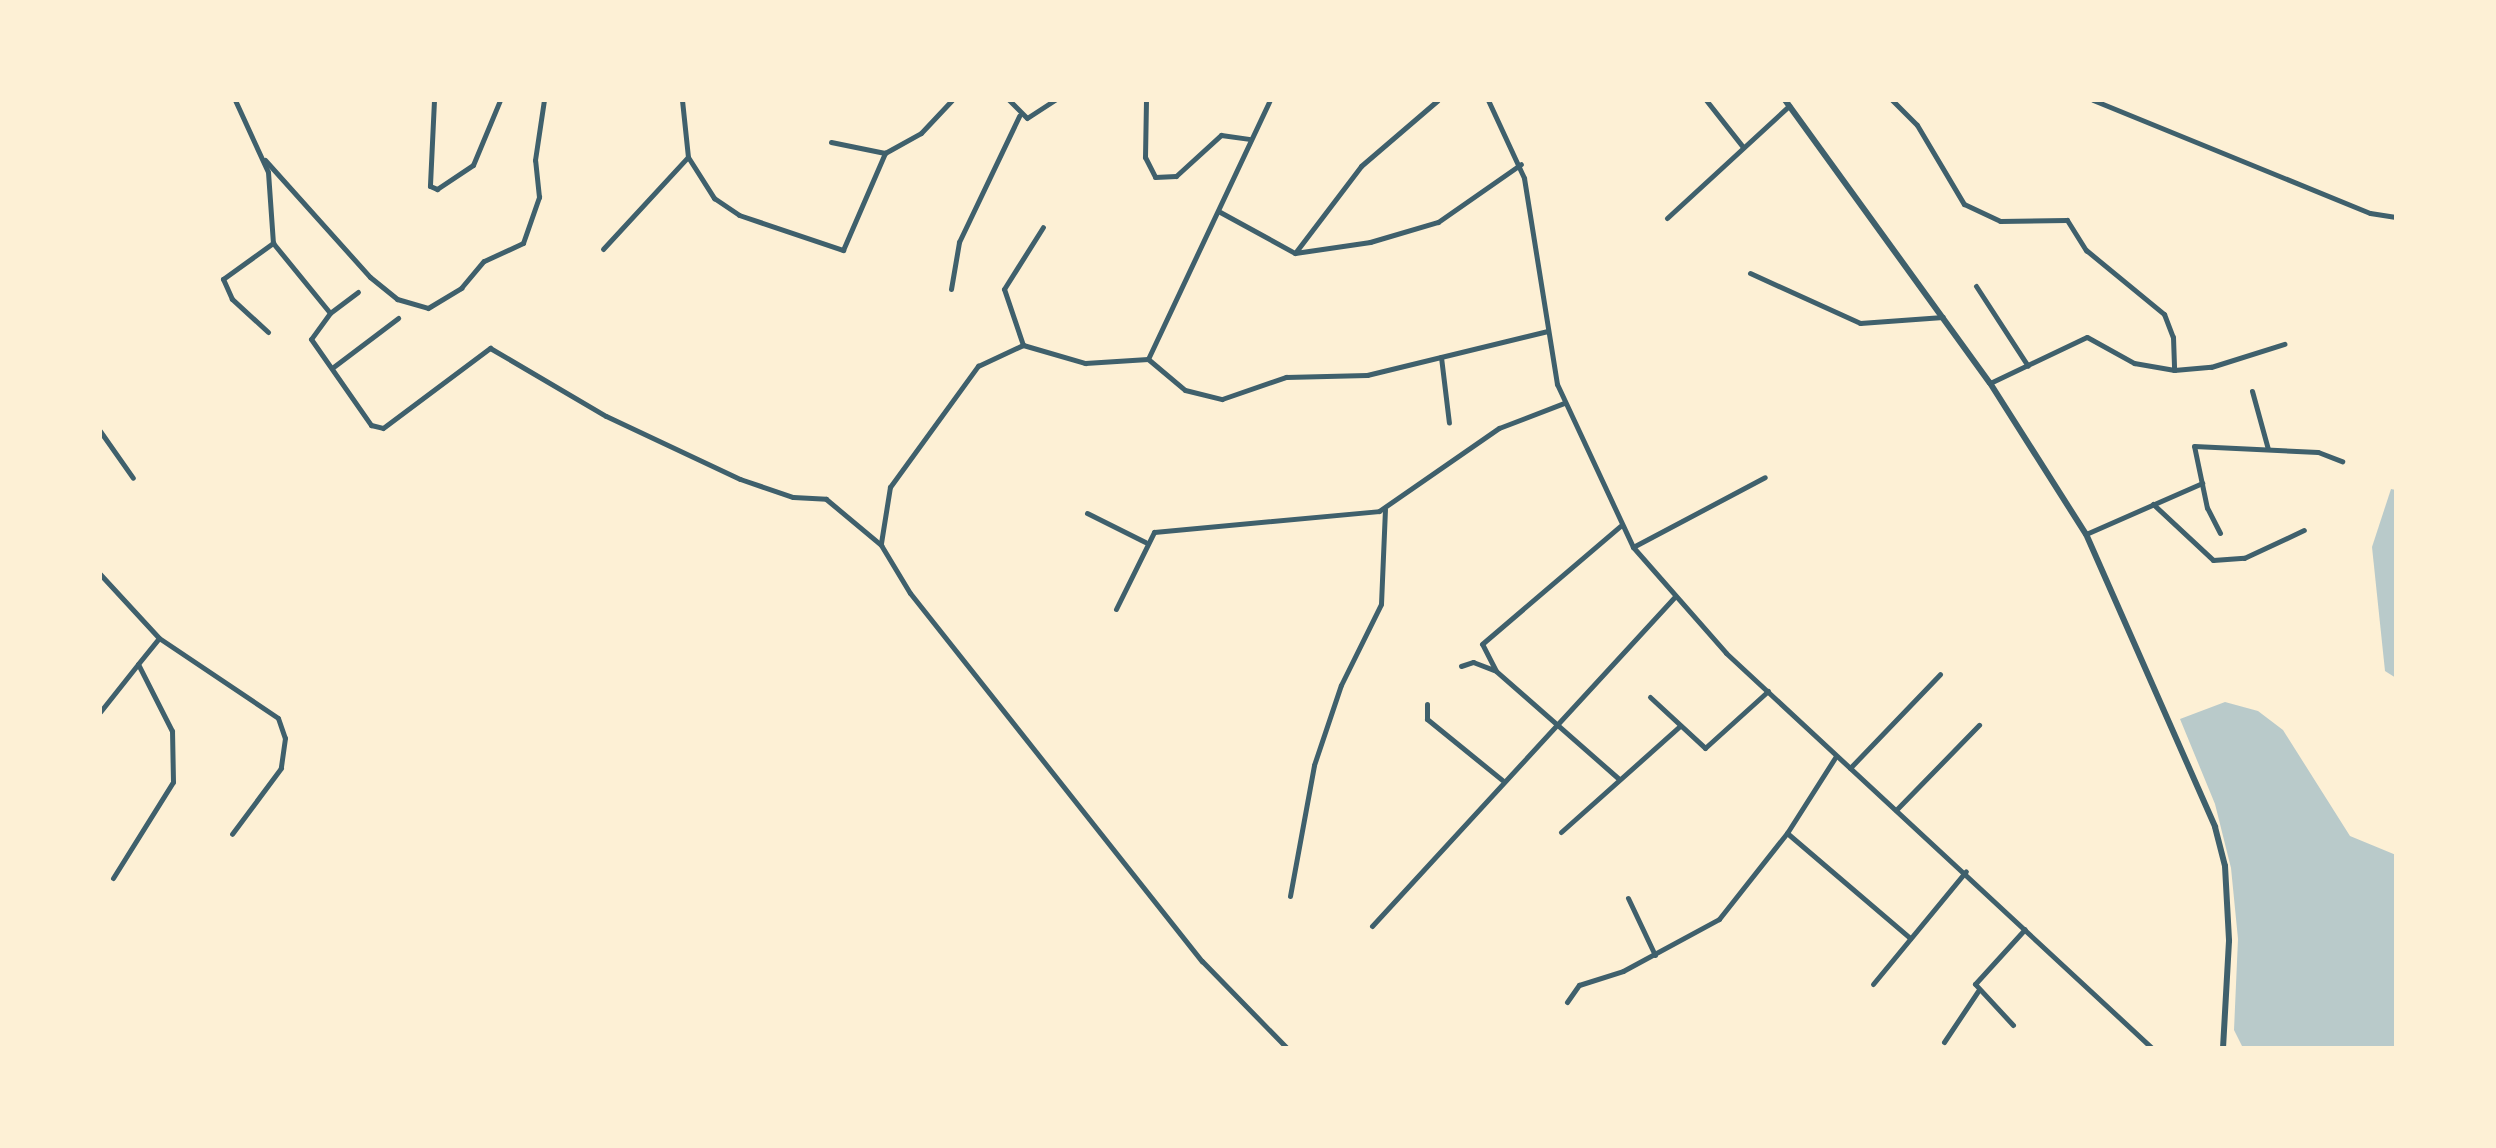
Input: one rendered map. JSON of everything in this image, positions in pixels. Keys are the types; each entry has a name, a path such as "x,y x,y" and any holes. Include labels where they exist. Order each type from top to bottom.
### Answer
{"street":[{"path":"235,100 263,158 342,251 397,299 428,308 461,288 484,261 523,243 539,197 535,160 544,100"},
{"path":"434,100 430,186 437,189 473,165 500,100"},
{"path":"682,100 688,157 706,190 739,214 844,250 885,153 921,133 952,100"},
{"path":"1009,100 1019,116"},
{"path":"1019,116 1034,116 1054,100"},
{"path":"1146,100 1145,157 1155,177 1176,176 1220,135 1248,139"},
{"path":"1148,359 1220,212 1248,139 1270,100"},
{"path":"1295,254 1361,166 1438,100"},
{"path":"1488,100 1521,164 1564,404 1633,547 1675,597 1768,692 1966,871 2152,1048"},
{"path":"1706,100 1743,147"},
{"path":"1892,100 1917,124 1964,204 2000,220 2067,220 2086,250 2164,314 2173,338 2174,370"},
{"path":"2093,100 2370,213 2396,216"},
{"path":"1666,218 1787,103 1990,383 2086,534 2215,827 2225,866 2230,940 2223,1048"},
{"path":"950,290 959,242 1019,116"},
{"path":"831,142 885,153"},
{"path":"603,249 688,157"},
{"path":"263,158 273,244 330,314"},
{"path":"1220,212 1295,254 1422,229 1521,164"},
{"path":"1023,345 1004,289 1043,227"},
{"path":"268,332 232,299 223,279 273,244"},
{"path":"1750,272 1860,323 1943,317"},
{"path":"1976,286 2028,366"},
{"path":"358,292 330,314 311,340 371,425 383,428 483,350 498,350 606,416 740,479 793,497 826,499 880,544 910,593 1202,961 1287,1048"},
{"path":"332,368 398,318"},
{"path":"880,544 890,487 926,431 978,366 1023,345 1085,364 1148,359 1185,390 1222,399 1286,377 1367,375 1548,331"},
{"path":"1990,383 2087,337 2134,363 2174,370 2211,367 2284,344"},
{"path":"1441,357 1449,423"},
{"path":"2252,390 2268,448"},
{"path":"1116,609 1145,542 1164,529 1385,509 1499,428 1564,404"},
{"path":"100,431 133,478"},
{"path":"2220,533 2194,446 2268,448 2342,462"},
{"path":"1633,547 1765,476"},
{"path":"2086,534 2202,483"},
{"path":"2153,504 2213,560 2244,558 2304,530"},
{"path":"1290,896 1314,765 1341,686 1381,604 1385,509"},
{"path":"1087,513 1145,542"},
{"path":"1620,526 1487,634 1484,654 1496,671 1620,779"},
{"path":"100,574 160,638 278,718 286,754 281,768 232,834"},
{"path":"100,590 109,583"},
{"path":"1372,926 1502,780 1675,597"},
{"path":"100,712 160,638"},
{"path":"1461,666 1472,662 1496,671"},
{"path":"113,878 173,782 177,752 138,664"},
{"path":"1850,768 1940,674"},
{"path":"1650,697 1700,746 1710,746 1768,692"},
{"path":"1427,704 1427,719 1502,780"},
{"path":"1896,810 1979,725"},
{"path":"1561,832 1680,726"},
{"path":"1567,1002 1579,985 1655,954 1719,920 1787,833 1836,756"},
{"path":"1787,833 1910,938"},
{"path":"1873,984 1966,871"},
{"path":"1628,898 1655,954"},
{"path":"2013,1025 1978,991 1976,981 2025,929"},
{"path":"1944,1042 1978,991"},
{"path":"2216,1048 2224,1038"}],"shaded area":[{"path":"2391,489 2396,490 2396,678 2385,671 2372,547"},
{"path":"2225,702 2258,711 2283,730 2350,836 2396,855 2396,1048 2243,1048 2234,1030 2238,939 2231,868 2215,804 2180,719"}]}
